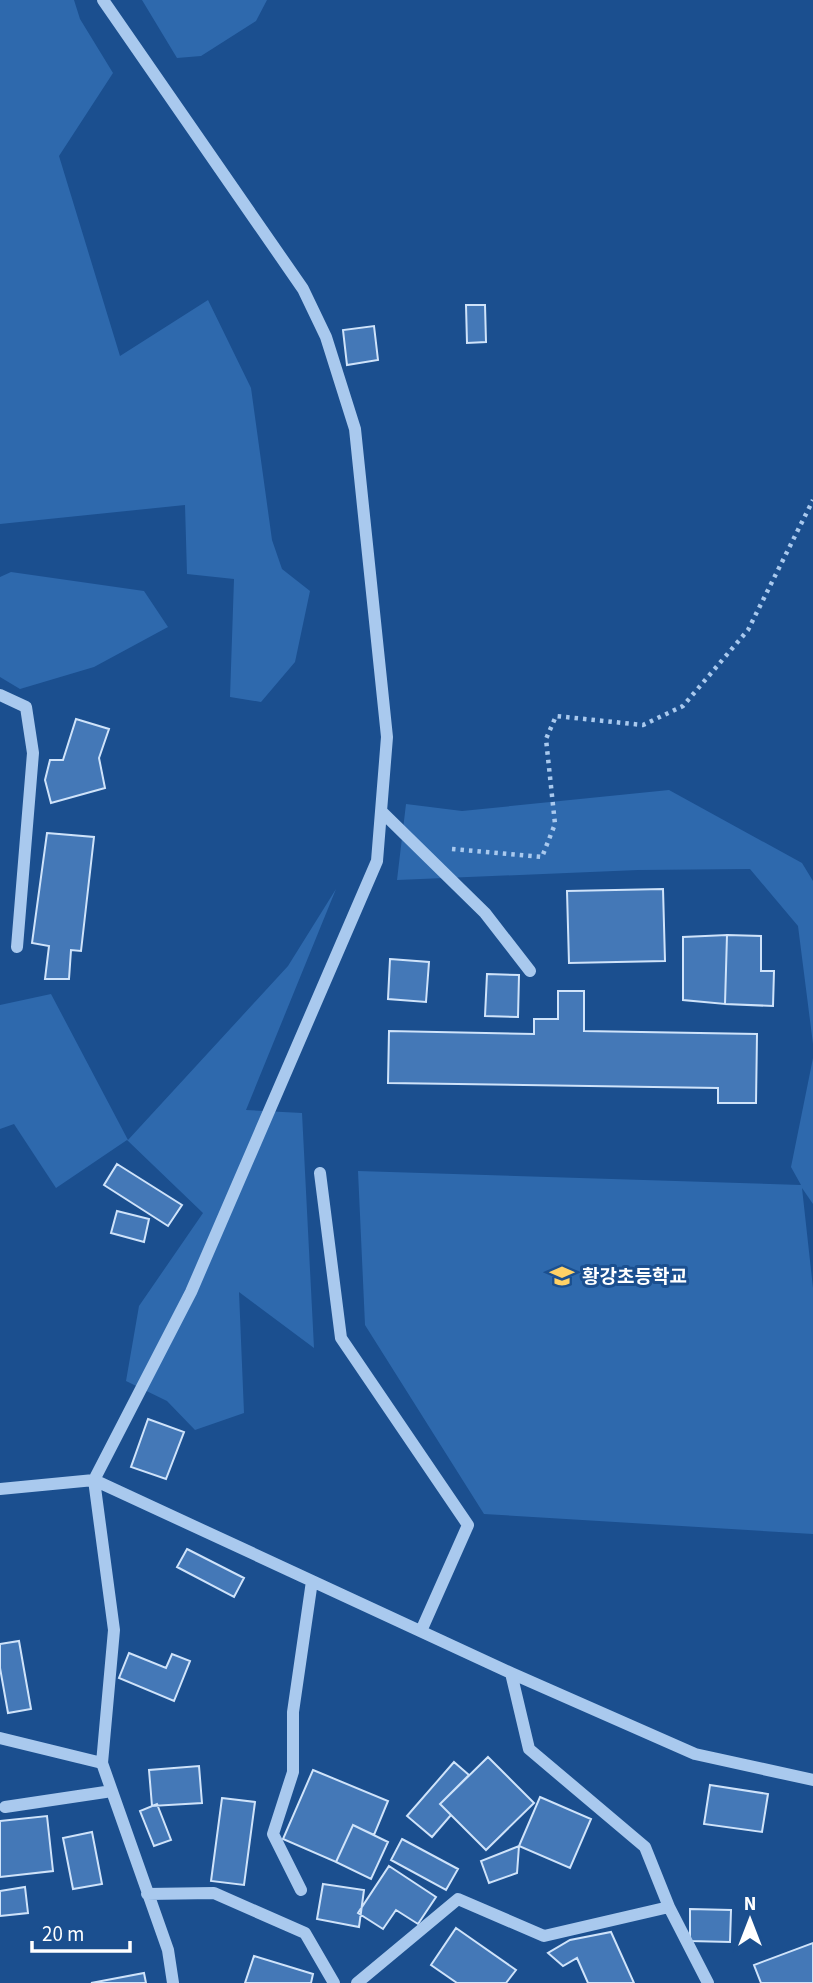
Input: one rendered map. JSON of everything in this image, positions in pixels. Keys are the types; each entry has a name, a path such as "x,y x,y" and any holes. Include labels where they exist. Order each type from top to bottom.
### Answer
{"street":[{"path":"103,0 303,289 326,337 355,429 387,737 377,861 191,1292 94,1480 114,1630 102,1763 168,1951 173,1983"},
{"path":"0,695 26,707 33,753 17,947"},
{"path":"381,811 485,913 530,971"},
{"path":"320,1173 341,1338 468,1525 421,1631"},
{"path":"0,1489 94,1480 511,1673 695,1754 813,1780"},
{"path":"301,1889 274,1834 293,1772 293,1712 312,1581"},
{"path":"511,1673 529,1749 645,1847 669,1907 708,1983"},
{"path":"0,1738 102,1763"},
{"path":"5,1807 112,1791"},
{"path":"147,1894 214,1893 305,1933 334,1983"},
{"path":"357,1983 458,1899 544,1936 669,1907"}],"path":[{"path":"416,846 542,857 555,824 546,739 556,716 643,725 682,706 748,630 813,500"}],"shaded area":[{"path":"0,0 74,0 80,19 113,73 59,156 120,356 208,300 251,388 272,540 282,569 310,591 295,662 261,702 230,697 234,579 187,574 185,505 0,524"},
{"path":"142,0 267,0 256,21 201,56 177,58"},
{"path":"11,572 144,591 168,627 94,667 20,689 0,677 0,577"},
{"path":"669,790 802,863 813,881 813,1044 798,926 750,869 638,870 397,880 406,804 462,811"},
{"path":"336,889 246,1110 302,1113 314,1348 239,1292 244,1413 195,1430 167,1401 126,1381 139,1306 203,1213 127,1140 56,1188 14,1124 0,1129 0,1005 51,994 128,1140 288,966"},
{"path":"813,1058 813,1204 802,1188 813,1288 813,1534 484,1514 365,1325 358,1171 801,1185 791,1167"}],"building":[{"path":"466,305 485,305 486,342 467,343"},
{"path":"374,326 378,360 347,365 343,330"},
{"path":"76,719 109,729 99,758 105,788 51,803 45,780 50,760 63,760"},
{"path":"47,833 94,837 81,951 71,950 69,979 45,979 49,946 32,943"},
{"path":"663,889 665,961 569,963 567,891"},
{"path":"727,935 725,1004 683,1000 683,937"},
{"path":"727,935 761,936 761,971 774,971 773,1006 725,1004"},
{"path":"390,959 429,962 426,1002 388,999"},
{"path":"487,974 519,975 518,1017 485,1016"},
{"path":"558,991 584,991 584,1031 757,1034 756,1103 718,1103 718,1088 388,1083 389,1031 534,1034 534,1019 558,1019"},
{"path":"117,1164 182,1205 168,1226 104,1185"},
{"path":"117,1211 149,1219 144,1242 111,1233"},
{"path":"148,1419 184,1432 166,1479 131,1467"},
{"path":"187,1549 244,1578 234,1597 177,1567"},
{"path":"19,1641 31,1709 8,1713 0,1668 0,1644"},
{"path":"129,1653 166,1668 172,1654 190,1661 174,1701 119,1678"},
{"path":"488,1757 534,1803 486,1850 440,1804"},
{"path":"454,1762 469,1775 440,1804 451,1815 432,1837 407,1816"},
{"path":"199,1766 202,1803 152,1806 149,1770"},
{"path":"313,1770 388,1801 374,1835 353,1825 336,1862 283,1839"},
{"path":"710,1785 768,1794 762,1832 704,1824"},
{"path":"540,1797 591,1819 570,1868 519,1846"},
{"path":"222,1798 255,1802 244,1885 211,1881"},
{"path":"157,1804 171,1840 154,1846 140,1811"},
{"path":"47,1816 53,1871 0,1877 0,1821"},
{"path":"353,1825 388,1842 371,1879 336,1862"},
{"path":"92,1832 102,1884 73,1889 63,1838"},
{"path":"402,1839 458,1869 446,1890 391,1860"},
{"path":"519,1846 517,1873 489,1883 481,1861"},
{"path":"389,1866 436,1897 418,1924 396,1910 383,1929 358,1913"},
{"path":"323,1884 364,1890 359,1927 317,1919"},
{"path":"25,1887 28,1913 0,1916 0,1891"},
{"path":"690,1909 731,1910 730,1942 690,1941"},
{"path":"456,1928 516,1970 506,1983 457,1983 431,1965"},
{"path":"611,1932 634,1983 588,1983 577,1958 563,1966 548,1953 570,1940"},
{"path":"813,1943 813,1983 761,1983 754,1965"},
{"path":"254,1956 313,1974 311,1983 245,1983"},
{"path":"144,1973 146,1983 91,1983"}],"place":[{"name":"황강초등학교","path":"562,1276"}]}
